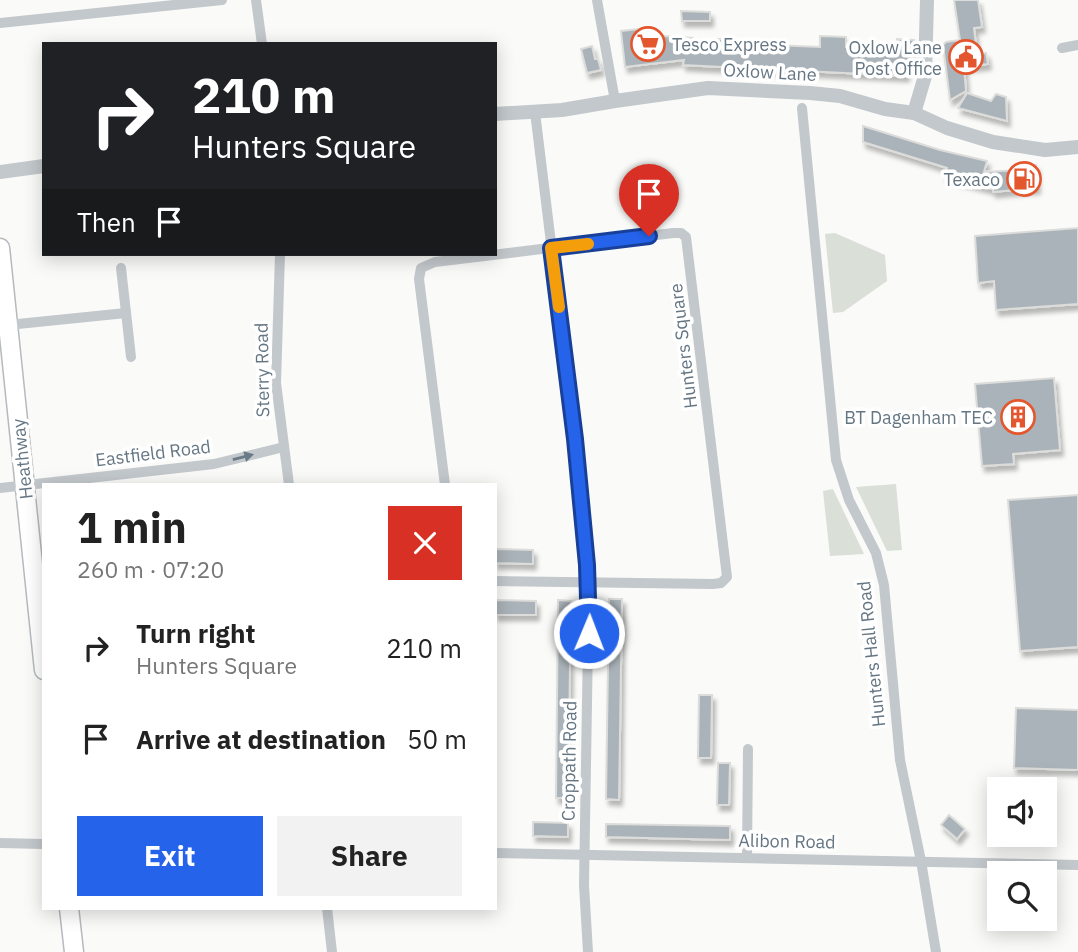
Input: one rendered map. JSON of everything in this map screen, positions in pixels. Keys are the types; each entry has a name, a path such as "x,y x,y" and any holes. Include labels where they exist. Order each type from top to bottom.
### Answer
{"main road":[{"name":"Heathway","path":"0,248 42,652"},
{"path":"69,910 74,952"}],"street":[{"path":"0,23 222,0"},
{"path":"256,0 262,42"},
{"path":"597,0 615,100"},
{"path":"914,113 925,76 927,0"},
{"path":"1062,48 1078,45"},
{"name":"Oxlow Lane","path":"497,114 562,110 615,100 720,88 840,96 885,109 914,113 947,128 993,142 1045,150 1078,147"},
{"name":"Hunters Hall Road","path":"802,108 836,460 849,500 876,554 884,585 900,760 936,952"},
{"name":"Croppath Road","path":"535,112 589,582 584,885 588,952"},
{"path":"0,172 42,166"},
{"name":"Hunters Square","path":"497,255 673,233 681,233 685,237 728,572 725,581 713,584 497,581"},
{"name":"Sterry Road","path":"280,256 276,383 289,483"},
{"name":"Hunters Square","path":"445,483 419,279 421,268 426,264 485,256"},
{"path":"121,268 131,357"},
{"path":"8,325 126,313"},
{"name":"Eastfield Road","path":"42,483 214,464 284,447"},
{"path":"153,471 154,483"},
{"name":"Eastfield Road","path":"0,488 42,483"},
{"path":"747,858 748,749"},
{"path":"0,843 42,844"},
{"name":"Alibon Road","path":"497,853 1078,865"},
{"path":"327,910 332,952"}],"shaded area":[{"path":"835,233 885,255 887,281 843,312 833,313 825,234"},
{"path":"896,484 902,550 887,551 856,487"},
{"path":"833,489 864,554 830,556 823,491"}],"building":[{"path":"954,0 978,0 982,27 974,28 977,54 986,53 988,64 964,67 966,91 950,100 943,45 960,40"},
{"path":"681,11 710,12 710,21 682,21"},
{"path":"649,28 649,35 693,38 693,44 698,44 699,47 718,48 718,39 820,47 820,36 846,37 846,47 897,50 897,39 914,40 913,63 907,63 906,76 683,65 684,60 625,67 621,31"},
{"path":"592,46 601,70 587,73 581,49"},
{"path":"967,93 991,101 996,94 1006,97 1007,121 958,108"},
{"path":"863,126 940,150 987,161 984,172 1019,170 1019,166 1036,165 1037,188 993,192 993,189 944,177 947,168 863,142"},
{"path":"1078,228 1078,304 996,310 994,281 978,283 975,236"},
{"name":"BT Dagenham TEC","path":"1054,378 1060,450 1013,454 1014,464 982,466 975,384"},
{"path":"1078,495 1078,647 1020,651 1008,500"},
{"path":"497,549 533,550 533,564 497,563"},
{"path":"609,599 622,599 619,800 606,799"},
{"path":"497,600 536,601 536,615 497,615"},
{"path":"558,600 571,601 568,798 556,798"},
{"path":"699,695 712,695 711,758 698,758"},
{"path":"1016,708 1078,710 1078,770 1014,768"},
{"path":"718,763 730,763 729,805 717,805"},
{"path":"949,815 965,829 957,839 941,825"},
{"path":"533,822 568,823 568,837 533,836"},
{"path":"606,824 730,826 730,840 606,837"}],"slow traffic":[{"path":"559,307 551,248 588,244"}],"place":[{"name":"Tesco Express","path":"648,44"},
{"name":"Oxlow Lane Post Office","path":"966,57"},
{"name":"Texaco","path":"1024,179"},
{"name":"BT Dagenham TEC","path":"1018,417"}],"route":[{"path":"589,633 589,582 575,439 551,248 649,236"}]}
